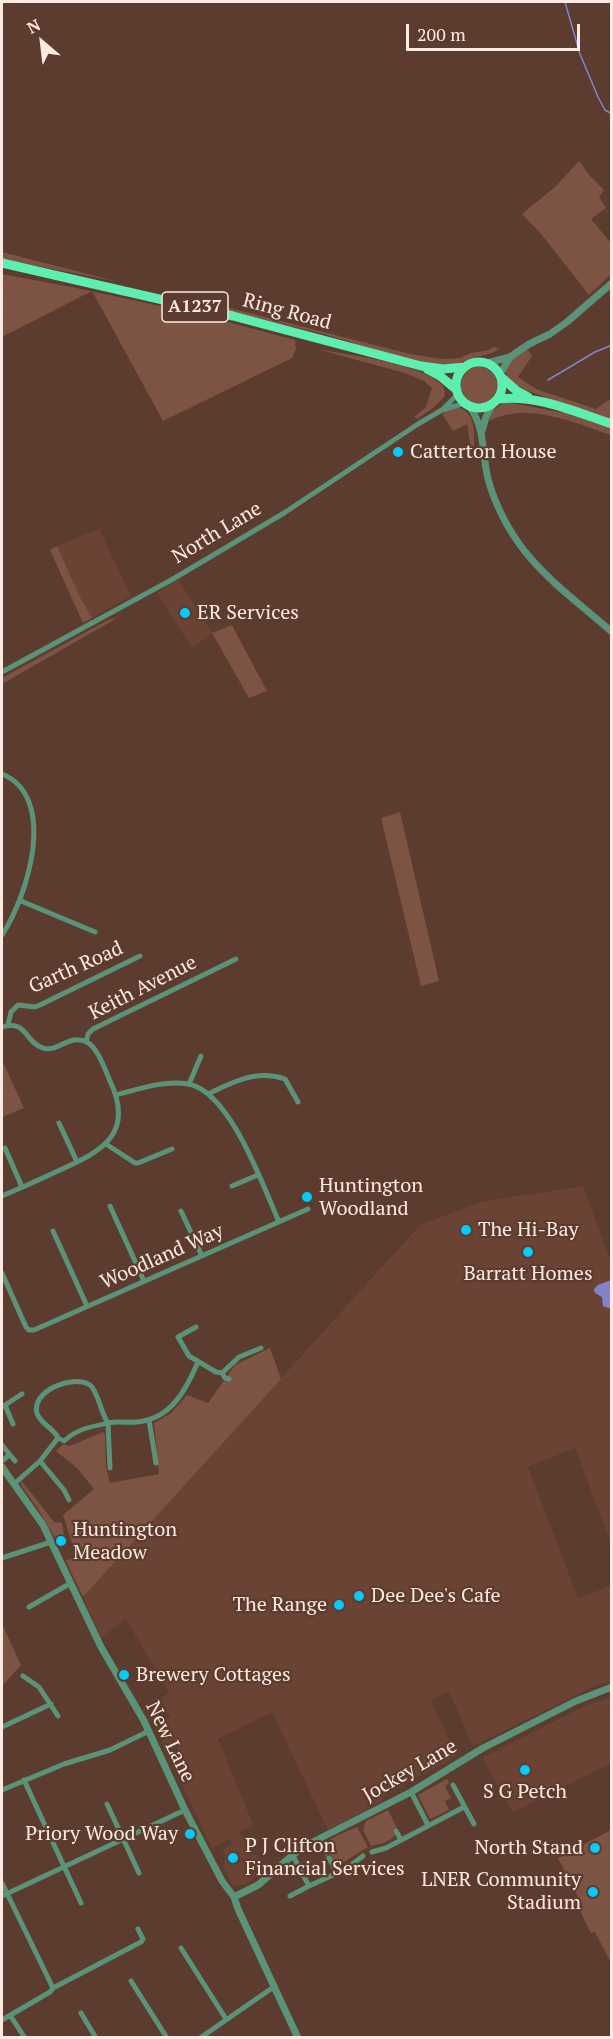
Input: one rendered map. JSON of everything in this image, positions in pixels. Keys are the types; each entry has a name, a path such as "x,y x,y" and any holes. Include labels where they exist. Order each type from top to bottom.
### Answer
{"highway":[{"name":"Ring Road","path":"2,263 233,316 421,366 443,369 465,367"},
{"path":"536,400 517,398 496,401 482,408 468,405 457,392 457,380 465,367 475,362 487,363 517,391 536,400 612,424"},
{"name":"Ring Road","path":"421,366 440,376 457,392"},
{"path":"496,401 503,386 500,375"}],"street":[{"path":"487,363 510,357 567,322 612,283"},
{"path":"500,375 510,357"},
{"name":"North Lane","path":"442,410 457,392"},
{"path":"482,431 486,417 496,401"},
{"path":"468,405 482,431 485,467 489,483 501,517 513,537 546,576 612,632"},
{"name":"North Lane","path":"2,672 135,601 193,567 294,506 442,410 468,405"},
{"path":"2,774 14,781 25,793 32,820 32,857 21,900 2,935"},
{"path":"21,900 95,932"},
{"name":"Garth Road","path":"8,1025 11,1012 18,1005 35,1007 140,956"},
{"name":"Keith Avenue","path":"8,1025 20,1028 36,1045 42,1048 54,1048 74,1040 86,1042 88,1034 93,1029 236,959"},
{"path":"2,1027 8,1025"},
{"path":"2,1196 99,1150 106,1144 115,1129 118,1120 116,1095 94,1049 86,1042"},
{"path":"189,1084 201,1056"},
{"path":"208,1094 247,1077 260,1075 285,1079 298,1102"},
{"path":"116,1095 161,1084 189,1084 208,1094 231,1122 279,1222"},
{"path":"59,1123 77,1162"},
{"path":"106,1144 135,1163 172,1149"},
{"path":"5,1148 22,1188"},
{"path":"232,1186 258,1175"},
{"path":"110,1206 144,1281"},
{"name":"Woodland Way","path":"29,1330 34,1330 308,1209"},
{"path":"181,1211 202,1256"},
{"path":"53,1231 87,1306"},
{"path":"2,1273 29,1330 26,1337"},
{"path":"196,1327 178,1336 189,1356 229,1379"},
{"path":"222,1373 239,1357 261,1348"},
{"path":"110,1468 108,1423 92,1387 74,1380 48,1390 37,1407 39,1418 55,1432 58,1438 64,1441 86,1427 108,1423 148,1420 163,1413 181,1397 198,1362"},
{"path":"13,1424 3,1406 22,1394"},
{"path":"148,1420 156,1463"},
{"path":"14,1484 40,1461 58,1438"},
{"path":"2,1445 15,1461"},
{"path":"2,1461 9,1455"},
{"path":"40,1461 64,1490 69,1500"},
{"name":"New Lane","path":"2,1467 43,1525 101,1647 149,1731 185,1810 222,1881 234,1897 298,2037"},
{"path":"2,1558 51,1542"},
{"path":"28,1607 71,1583"},
{"path":"23,1676 39,1687 58,1716"},
{"name":"Jockey Lane","path":"234,1897 258,1885 292,1854 311,1843 411,1792 483,1748 576,1701 612,1687"},
{"path":"2,1727 51,1704"},
{"path":"2,1790 64,1764 110,1750 149,1731"},
{"path":"24,1780 81,1903"},
{"path":"453,1785 474,1824"},
{"path":"411,1792 428,1825"},
{"path":"107,1804 139,1873"},
{"path":"372,1852 387,1848 464,1807"},
{"path":"4,1894 185,1810"},
{"path":"396,1831 401,1840"},
{"path":"292,1854 309,1886"},
{"path":"290,1896 352,1865 363,1856"},
{"path":"329,1858 337,1873"},
{"path":"2,1883 4,1894 54,1988"},
{"path":"2,2019 54,1988 141,1942 143,1939 138,1929"},
{"path":"181,1948 226,2019"},
{"path":"131,1981 167,2037"},
{"path":"201,2037 274,1986"},
{"path":"81,2013 96,2037"},
{"path":"10,2015 25,2037"}],"shaded area":[{"path":"579,161 604,190 599,197 606,208 591,219 611,243 611,274 589,295 542,235 522,214 555,187"},
{"path":"2,252 119,282 2,259"},
{"path":"2,274 39,281 91,291 2,337"},
{"path":"92,291 295,340 296,349 292,358 163,421"},
{"path":"222,306 410,354 442,359 460,358 494,347 500,349 454,365 421,363 323,334 221,309"},
{"path":"313,348 379,360 415,370 440,383 445,396 417,419 414,417 426,407 432,388 424,381 405,373"},
{"path":"528,350 532,356 518,377 536,389 596,409 611,400 611,420 525,390 515,383 507,374 505,366 514,356"},
{"path":"479,367 492,372 497,385 492,398 479,403 466,398 461,385 466,372"},
{"path":"506,402 565,413 611,428 611,435 567,420 535,413 504,415 489,421 495,409"},
{"path":"453,407 468,413 474,427 473,461 467,424 453,431 442,414"},
{"path":"99,529 131,596 92,618 57,546"},
{"path":"57,546 92,618 83,623 50,550"},
{"path":"178,579 212,633 192,648 157,593"},
{"path":"119,617 2,684 2,678 108,620"},
{"path":"232,625 267,691 249,698 212,633"},
{"path":"400,812 439,981 421,986 381,818"},
{"path":"2,1060 24,1108 2,1117"},
{"path":"583,1186 611,1262 611,1544 575,1448 528,1467 578,1598 611,1586 611,1682 599,1684 473,1746 449,1692 431,1700 456,1756 383,1796 382,1801 328,1830 272,1712 218,1739 253,1824 239,1833 266,1866 259,1871 261,1873 246,1884 233,1886 223,1867 226,1856 222,1850 233,1843 229,1839 212,1848 169,1758 178,1754 177,1745 165,1748 154,1724 170,1717 161,1699 169,1692 126,1619 101,1638 83,1597 420,1225 481,1202"},
{"path":"270,1348 281,1379 83,1597 66,1561 76,1555 63,1515 94,1489 77,1468 56,1451 63,1444 70,1446 103,1432 110,1483 159,1474 154,1423 171,1413 187,1395 208,1403 235,1365"},
{"path":"21,1480 54,1522 62,1523 64,1536 56,1540 21,1485"},
{"path":"2,1624 21,1665 2,1686"},
{"path":"611,1697 611,1763 513,1812 482,1758 584,1706"},
{"path":"447,1779 449,1783 445,1786 451,1798 445,1801 449,1810 430,1819 418,1795"},
{"path":"388,1810 397,1828 393,1830 395,1835 387,1841 371,1846 363,1830 366,1821"},
{"path":"357,1827 368,1847 339,1865 335,1864 330,1854 325,1857 320,1846"},
{"name":"LNER Community Stadium","path":"611,1830 611,1963 595,1932 591,1933 579,1909 583,1907 558,1858"}],"water":[{"path":"611,1280 611,1309 603,1306 602,1297 595,1293 594,1289"}],"waterway":[{"path":"565,2 580,54 598,97 605,110 612,114"},
{"path":"548,380 595,352 612,345"}],"place":[{"name":"Catterton House","path":"398,452"},
{"name":"ER Services","path":"185,613"},
{"name":"Huntington Woodland","path":"307,1197"},
{"name":"The Hi-Bay","path":"466,1230"},
{"name":"Barratt Homes","path":"528,1252"},
{"name":"Huntington Meadow","path":"61,1541"},
{"name":"Dee Dee's Cafe","path":"359,1596"},
{"name":"The Range","path":"339,1605"},
{"name":"Brewery Cottages","path":"124,1675"},
{"name":"S G Petch","path":"525,1770"},
{"name":"Priory Wood Way","path":"190,1834"},
{"name":"North Stand","path":"595,1848"},
{"name":"P J Clifton Financial Services","path":"233,1858"},
{"name":"LNER Community Stadium","path":"593,1892"}]}
